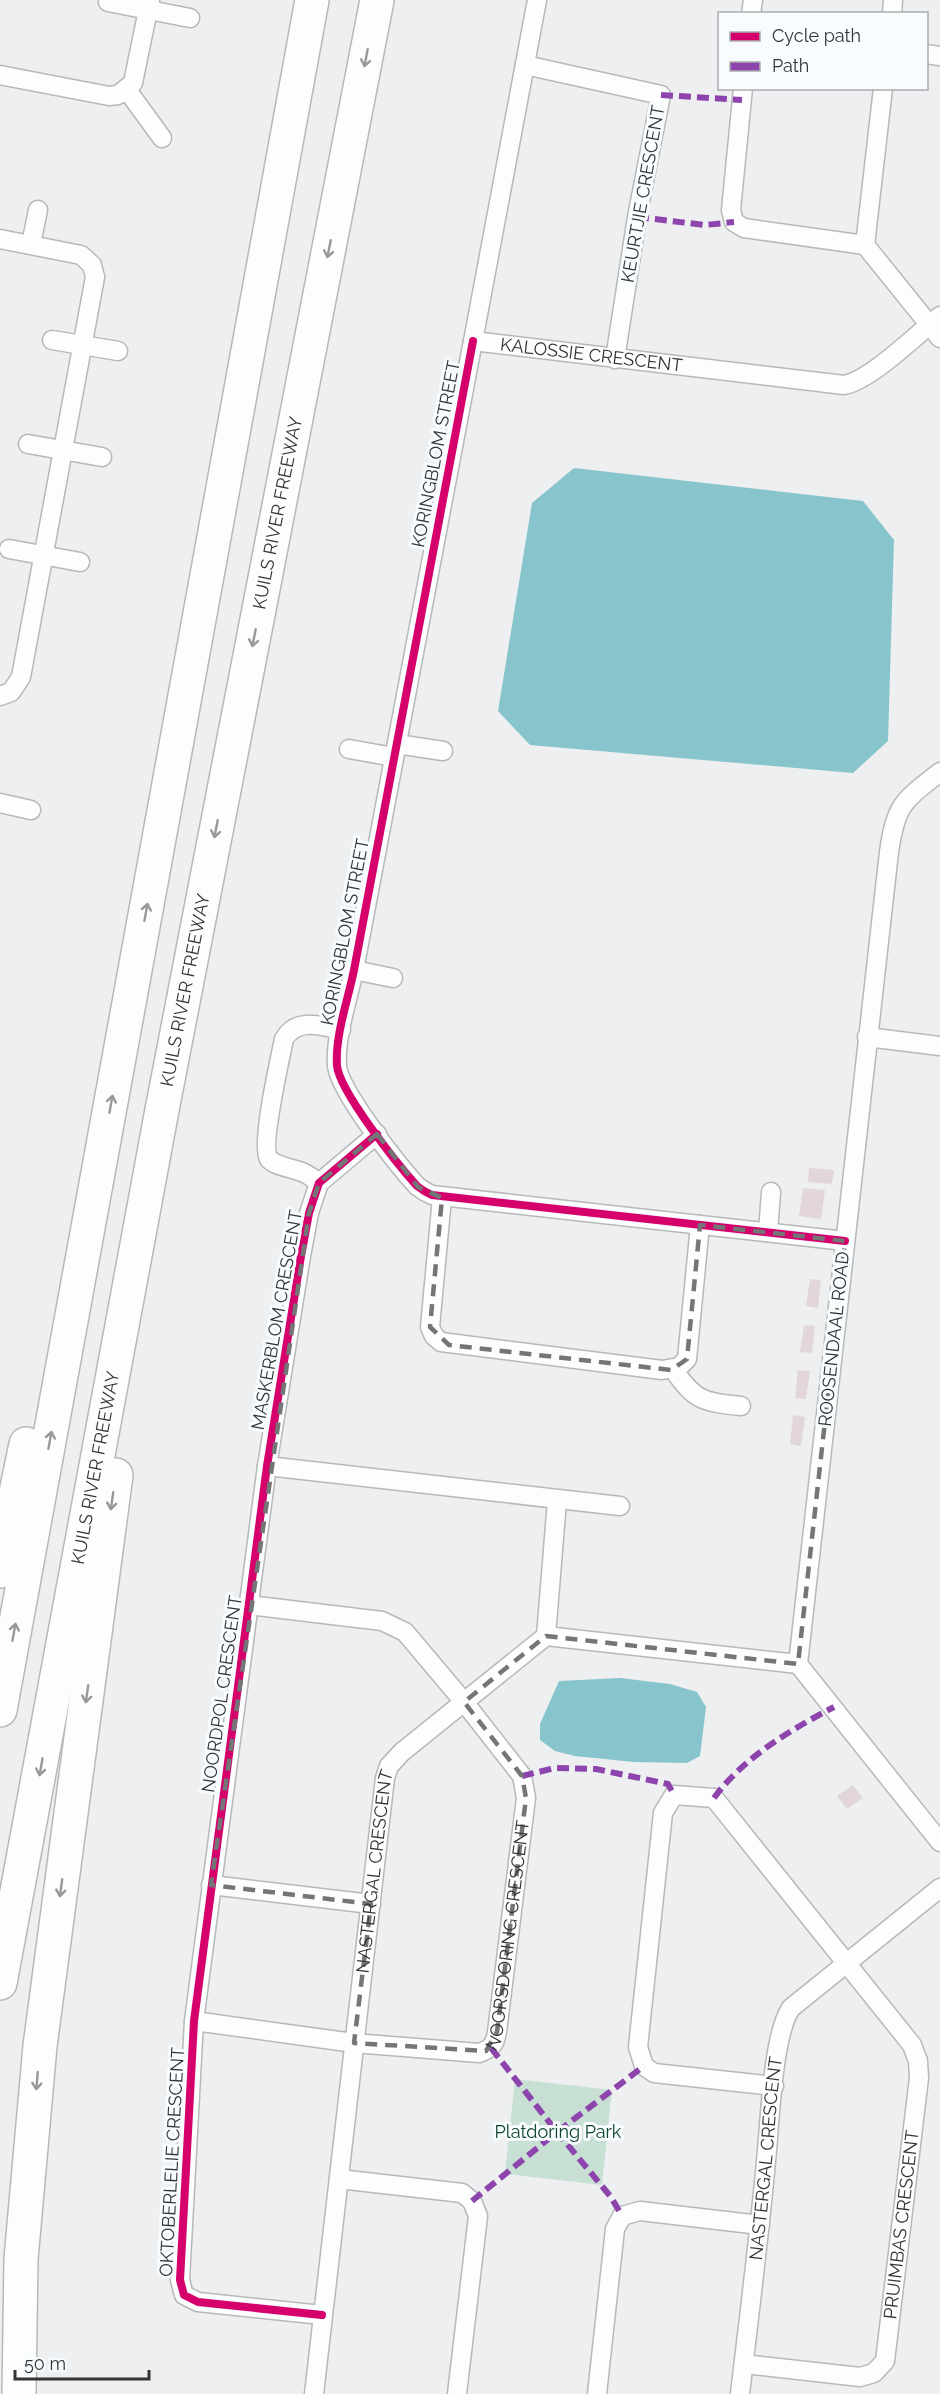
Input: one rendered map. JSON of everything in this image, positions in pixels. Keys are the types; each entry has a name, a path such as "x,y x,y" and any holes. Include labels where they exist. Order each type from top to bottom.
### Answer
{"highway":[{"path":"0,1710 312,0"},
{"name":"KUILS RIVER FREEWAY","path":"0,1983 162,1110 377,0"},
{"path":"19,2394 21,2259 40,2046 121,1435 157,1206 162,1110"},
{"path":"0,1571 76,1207 103,1151"}],"street":[{"path":"473,341 537,0"},
{"path":"108,3 149,5 190,18"},
{"path":"0,75 110,96 118,95 133,83 149,5"},
{"name":"KEURTJIE CRESCENT","path":"525,65 661,95 637,217 615,359"},
{"path":"127,90 162,138"},
{"path":"743,90 731,210 734,222 744,228 865,245 936,326"},
{"path":"865,245 883,90"},
{"path":"31,244 38,210"},
{"path":"0,239 75,253 87,259 92,265 95,283 21,677 10,692 0,696"},
{"name":"KALOSSIE CRESCENT","path":"473,341 844,385 862,378 936,326"},
{"path":"52,340 118,351"},
{"name":"KORINGBLOM STREET","path":"473,341 341,1030 337,1058 339,1076 377,1134 418,1187 432,1196 845,1241"},
{"path":"28,444 102,457"},
{"path":"9,549 80,562"},
{"path":"349,749 443,751"},
{"name":"ROOSENDAAL ROAD","path":"798,1664 892,828 906,799 940,772"},
{"path":"0,803 31,810"},
{"name":"KORINGBLOM STREET","path":"354,970 393,978"},
{"path":"341,1030 303,1025 287,1034 270,1115 266,1152 274,1163 302,1172 319,1183 377,1134"},
{"path":"867,1037 940,1046"},
{"name":"MASKERBLOM CRESCENT","path":"267,1466 309,1213 319,1183"},
{"path":"768,1233 771,1192"},
{"path":"442,1198 430,1327 434,1336 441,1342 510,1352 673,1369 679,1367 687,1359 700,1225"},
{"path":"673,1369 686,1388 701,1399 741,1406"},
{"path":"267,1466 557,1501 620,1506"},
{"name":"NOORDPOL CRESCENT","path":"206,1925 267,1466"},
{"path":"557,1501 546,1636 798,1664 940,1842"},
{"name":"NOORSDORING CRESCENT","path":"249,1605 362,1617 395,1626 414,1641 464,1702 522,1776 525,1788 495,2042 491,2048 479,2053 354,2043"},
{"name":"NASTERGAL CRESCENT","path":"314,2394 385,1778 389,1766 402,1752 546,1636"},
{"name":"PRUIMBAS CRESCENT","path":"744,2364 860,2378 874,2373 885,2361 919,2078 918,2061 912,2045 714,1798 674,1795 663,1813 638,2047 644,2066 654,2073 774,2086"},
{"path":"211,1885 371,1904"},
{"name":"NASTERGAL CRESCENT","path":"740,2394 780,2031 785,2017 791,2008 940,1888"},
{"name":"OKTOBERLELIE CRESCENT","path":"206,1925 194,2021 180,2280 184,2295 206,2304 322,2315"},
{"path":"194,2021 354,2043"},
{"path":"339,2179 462,2193 472,2201 478,2216 457,2394"},
{"path":"597,2394 615,2229 622,2216 640,2211 760,2225"}],"highlighted area":[{"path":"377,1134 418,1187 442,1198 430,1327 449,1345 671,1370 687,1359 700,1225 845,1241 798,1664 546,1636 464,1702 522,1776 526,1798 497,2032 486,2051 354,2043 371,1904 211,1885 309,1213 319,1183"}],"green space":[{"name":"Platdoring Park","path":"515,2079 612,2090 602,2185 505,2174"}],"water":[{"path":"574,468 863,501 894,540 888,741 853,773 530,745 498,711 532,503"},
{"path":"620,1678 670,1684 697,1692 706,1707 700,1756 687,1763 634,1762 575,1756 555,1751 540,1740 540,1724 559,1681"}],"building":[{"path":"809,1168 834,1170 832,1184 808,1182"},
{"path":"803,1188 825,1190 821,1219 799,1216"},
{"path":"810,1279 821,1280 818,1308 806,1306"},
{"path":"804,1325 815,1326 812,1353 800,1352"},
{"path":"798,1370 810,1371 806,1399 795,1398"},
{"path":"793,1415 805,1417 801,1446 790,1444"},
{"path":"853,1785 863,1798 847,1809 837,1796"}],"marked path":[{"path":"661,95 742,100"},
{"path":"637,217 705,225 734,222"},
{"path":"714,1798 739,1770 768,1746 834,1707"},
{"path":"522,1776 555,1768 596,1769 668,1784 674,1795"},
{"path":"491,2048 557,2132 644,2066"},
{"path":"472,2201 557,2132 611,2197 622,2216"}],"cycle path":[{"path":"473,341 354,970 340,1030 337,1066 341,1078 359,1110 397,1162 417,1186 432,1195 845,1241"},
{"path":"322,2315 198,2302 184,2295 180,2280 194,2021 267,1466 301,1256 309,1213 319,1183 377,1134"}]}
